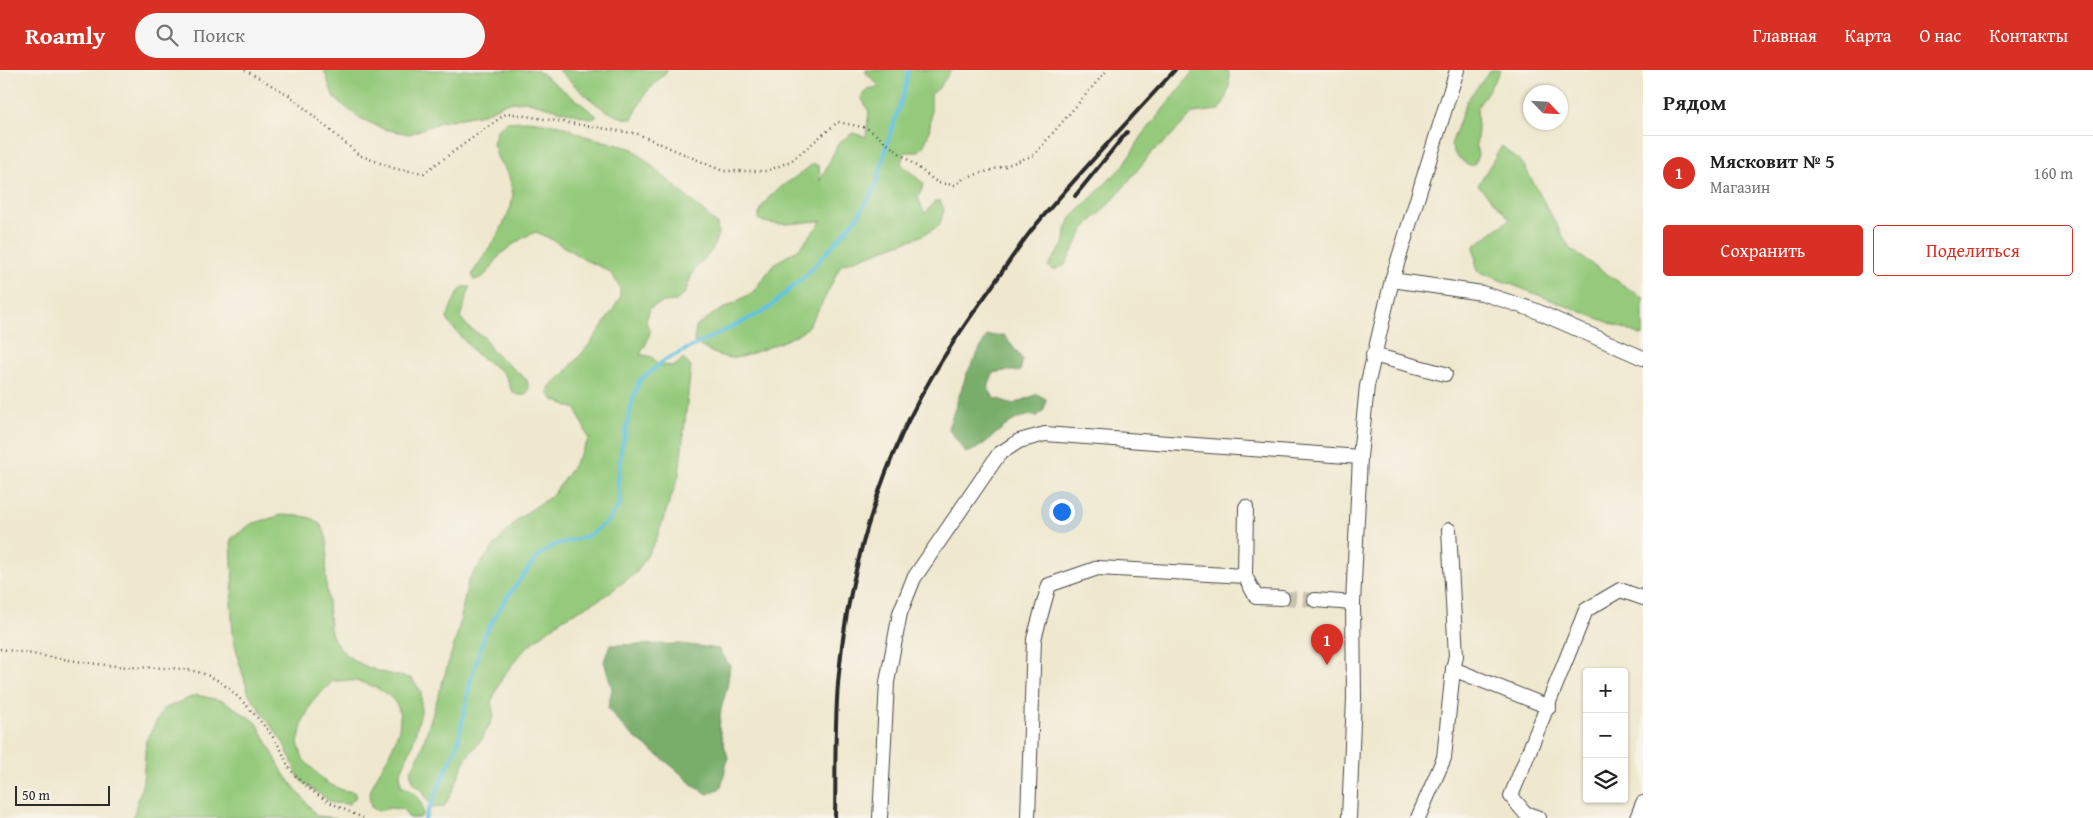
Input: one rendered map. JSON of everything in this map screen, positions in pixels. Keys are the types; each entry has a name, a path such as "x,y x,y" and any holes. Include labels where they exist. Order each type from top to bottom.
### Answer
{"lane":[{"path":"1349,818 1354,698 1353,603 1360,457 1367,386 1392,280 1456,70"},
{"path":"1392,280 1482,293 1534,310 1643,358"},
{"path":"1373,355 1444,374"},
{"path":"880,818 887,682 900,613 914,578 999,454 1019,441 1045,434 1360,457"},
{"path":"1246,507 1245,576 1256,597 1282,598"},
{"path":"1418,818 1444,758 1456,656 1450,530"},
{"path":"1028,818 1034,639 1049,585 1098,568 1245,576"},
{"path":"1539,818 1525,813 1511,796 1549,707 1586,610 1620,590 1643,598"},
{"path":"1314,600 1353,603"},
{"path":"1453,669 1549,707"},
{"path":"1637,818 1643,803"}],"path":[{"path":"245,70 289,95 359,155 396,169 424,173 507,113 638,134 723,171 767,171 792,161 838,122 867,128 938,183 956,185 964,178 1005,166 1034,154 1107,70"},
{"path":"0,648 127,667 171,667 205,674 236,694 277,742 290,769 306,786 332,804 363,818"}],"green space":[{"path":"324,70 537,70 597,116 593,119 525,101 506,103 483,114 440,122 410,134 383,129 358,117 334,98"},
{"path":"558,70 668,70 645,94 632,119 611,113 602,108"},
{"path":"866,70 951,70 939,88 931,94 929,133 923,146 918,152 904,152 901,164 924,184 918,198 925,214 934,202 940,200 944,210 939,226 921,236 841,265 812,320 797,335 768,348 738,357 733,358 712,353 694,342 696,327 712,315 752,293 775,263 799,249 822,221 772,224 758,219 765,202 771,195 814,164 819,166 820,181 839,142 853,133 866,137 869,112 861,97 867,89 880,87 866,73"},
{"path":"1194,70 1228,70 1228,91 1219,110 1193,113 1165,142 1152,152 1114,199 1084,229 1065,265 1054,270 1048,266 1065,242 1066,230 1071,218 1124,165 1142,136"},
{"path":"1491,70 1501,70 1477,108 1478,130 1476,146 1478,155 1474,165 1467,165 1455,154 1451,145 1467,100"},
{"path":"528,121 560,125 582,135 633,149 717,224 718,234 712,250 693,271 685,293 676,301 663,302 650,308 646,321 650,332 640,354 652,357 658,365 675,366 683,358 691,367 679,475 656,540 637,572 602,598 561,620 527,647 503,676 491,702 494,716 482,739 466,758 444,807 432,808 422,790 414,783 410,772 420,754 458,632 468,580 519,518 553,495 589,439 576,409 554,400 548,393 550,386 564,374 590,344 620,298 620,287 611,273 536,232 523,238 502,253 487,273 474,280 472,274 499,233 511,207 513,194 509,176 498,159 493,144 497,130 507,122"},
{"path":"1502,146 1523,164 1570,249 1638,295 1643,296 1643,336 1477,271 1474,246 1510,219 1478,185"},
{"path":"463,287 470,287 460,317 469,328 484,337 492,351 527,380 529,388 526,395 517,395 511,390 507,378 500,370 476,354 447,319 453,302"},
{"path":"1004,335 1023,360 1020,371 993,373 988,388 994,398 1014,404 1037,394 1046,399 1044,410 1038,416 1027,416 1018,419 984,444 966,453 948,428 967,373 987,336"},
{"path":"282,515 302,516 313,519 323,528 327,540 326,576 330,629 335,641 342,650 351,658 375,670 411,678 421,691 421,712 412,746 400,774 401,786 414,793 421,804 423,814 420,818 409,818 403,809 390,808 378,811 371,807 370,792 395,741 399,727 400,715 395,703 385,693 360,682 333,681 313,701 303,721 298,743 303,759 327,783 342,790 354,792 356,797 349,804 332,803 300,780 284,744 249,694 233,635 231,539 251,524"},
{"path":"681,644 719,649 730,666 719,728 728,757 721,788 708,794 693,785 631,734 608,708 612,689 604,661 610,645"},
{"path":"196,695 224,701 257,723 283,773 317,816 337,818 133,818 143,782 146,741 163,709"}],"waterway":[{"path":"425,818 458,743 471,679 485,634 505,600 537,557 554,545 588,536 608,521 620,504 618,481 621,451 639,381 665,360 768,309 808,273 857,218 877,184 887,144 905,89 908,70"}],"tunnel":[{"path":"1282,598 1315,600"}],"railway":[{"path":"835,818 837,691 847,612 869,521 890,462 911,414 944,357 1024,240 1087,166 1175,70"},
{"path":"1075,196 1127,132"}],"place":[{"name":"Мясковит № 5","path":"1327,665"}]}
